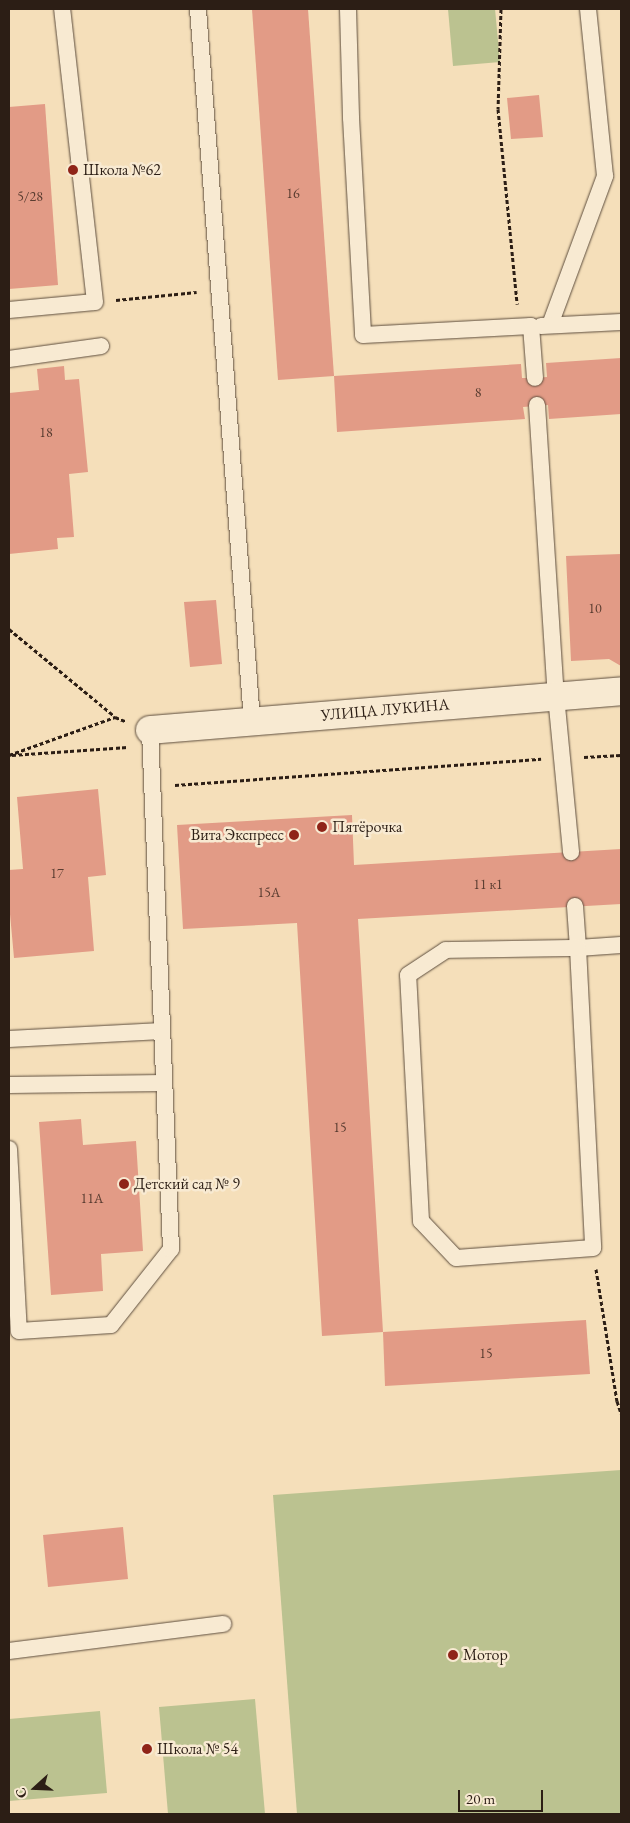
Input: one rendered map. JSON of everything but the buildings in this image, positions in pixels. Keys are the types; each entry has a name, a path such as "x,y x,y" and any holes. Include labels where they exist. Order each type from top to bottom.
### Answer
{"street":[{"name":"УЛИЦА ЛУКИНА","path":"150,738 252,721 621,691"}],"lane":[{"path":"9,310 95,302 62,9"},
{"path":"198,9 252,721"},
{"path":"348,9 351,118 363,336 621,322"},
{"path":"550,326 613,175 588,9"},
{"path":"526,327 535,378"},
{"path":"9,359 101,346"},
{"path":"537,405 556,696 571,852"},
{"path":"9,1149 20,1331 112,1325 171,1249 150,738"},
{"path":"575,906 578,948 593,1248 456,1258 422,1220 408,975 446,950 578,948 621,945"},
{"path":"9,1039 162,1031"},
{"path":"9,1086 164,1083"},
{"path":"9,1651 223,1624"}],"path":[{"path":"501,9 498,109 526,327"},
{"path":"95,302 219,290"},
{"path":"9,629 114,717 150,738"},
{"path":"9,756 114,717"},
{"path":"9,756 150,738"},
{"path":"152,786 621,755"},
{"path":"593,1248 617,1401 621,1413"}],"green space":[{"path":"448,9 495,9 500,62 453,66"},
{"name":"Мотор","path":"621,1470 621,1814 297,1814 273,1495"},
{"path":"255,1699 265,1814 168,1814 159,1707"},
{"path":"100,1711 107,1793 9,1801 9,1719"}],"place":[{"name":"Школа №62","path":"73,170"},
{"name":"Пятёрочка","path":"322,827"},
{"name":"Вита Экспресс","path":"294,835"},
{"name":"Детский сад № 9","path":"124,1184"},
{"name":"Мотор","path":"453,1655"},
{"name":"Школа № 54","path":"147,1749"}]}
